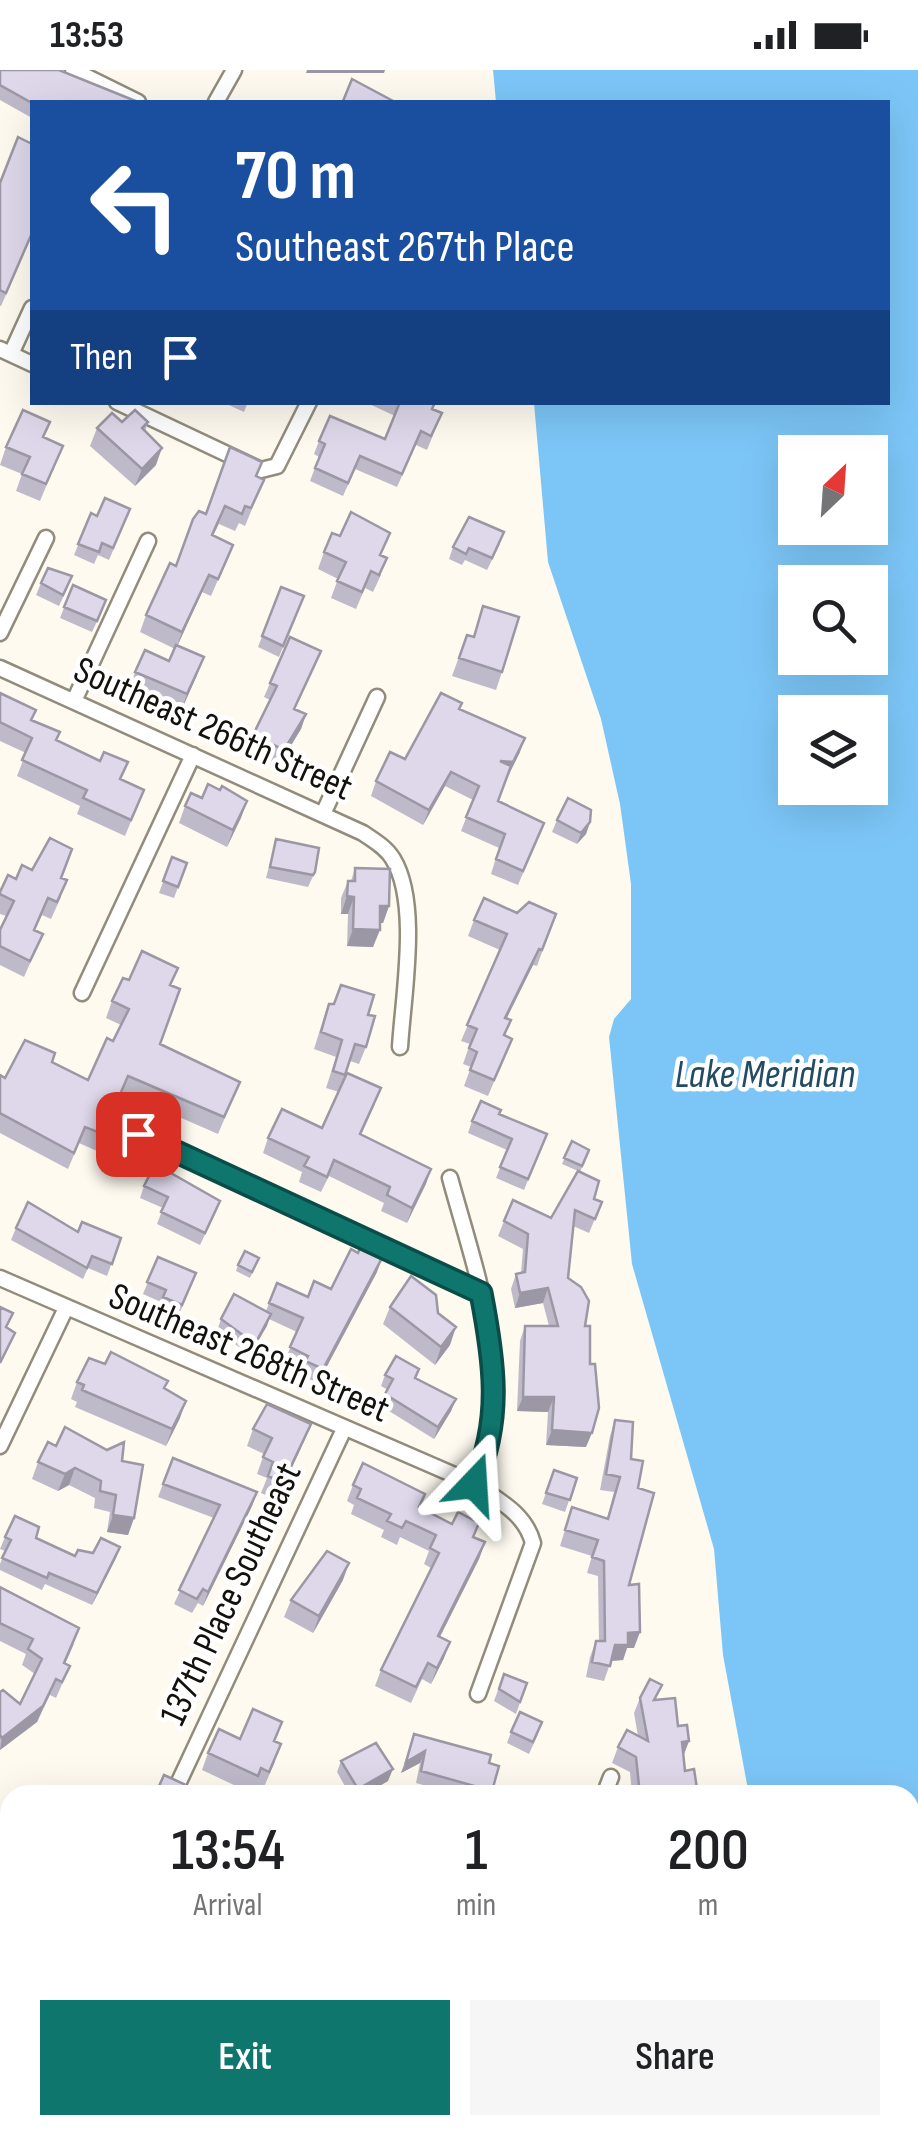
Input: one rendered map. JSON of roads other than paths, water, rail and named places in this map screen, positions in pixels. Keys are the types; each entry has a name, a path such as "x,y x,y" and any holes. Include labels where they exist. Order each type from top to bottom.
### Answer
{"street":[{"path":"73,70 134,100"},
{"path":"217,100 234,70"},
{"path":"30,311 5,351 30,363"},
{"path":"122,405 261,470 276,466 306,405"},
{"path":"0,634 46,538"},
{"path":"74,702 148,541"},
{"name":"Southeast 266th Street","path":"0,668 363,832 392,857 403,889 406,936 400,1048"},
{"path":"322,814 376,697"},
{"path":"82,993 192,755"},
{"path":"138,1134 481,1293"},
{"path":"450,1178 481,1293 495,1419 489,1451 474,1484"},
{"name":"Southeast 268th Street","path":"0,1278 65,1310 474,1484 517,1514 529,1527 533,1543 478,1694"},
{"path":"0,1446 65,1310"},
{"name":"137th Place Southeast","path":"177,1785 344,1429"},
{"path":"608,1785 611,1777"}],"water":[{"name":"Lake Meridian","path":"493,70 918,70 918,1785 747,1785 723,1655 714,1549 632,1264 609,1037 614,1019 631,999 631,884 620,804 601,719 548,562 534,405 890,405 890,100 496,100"}]}
